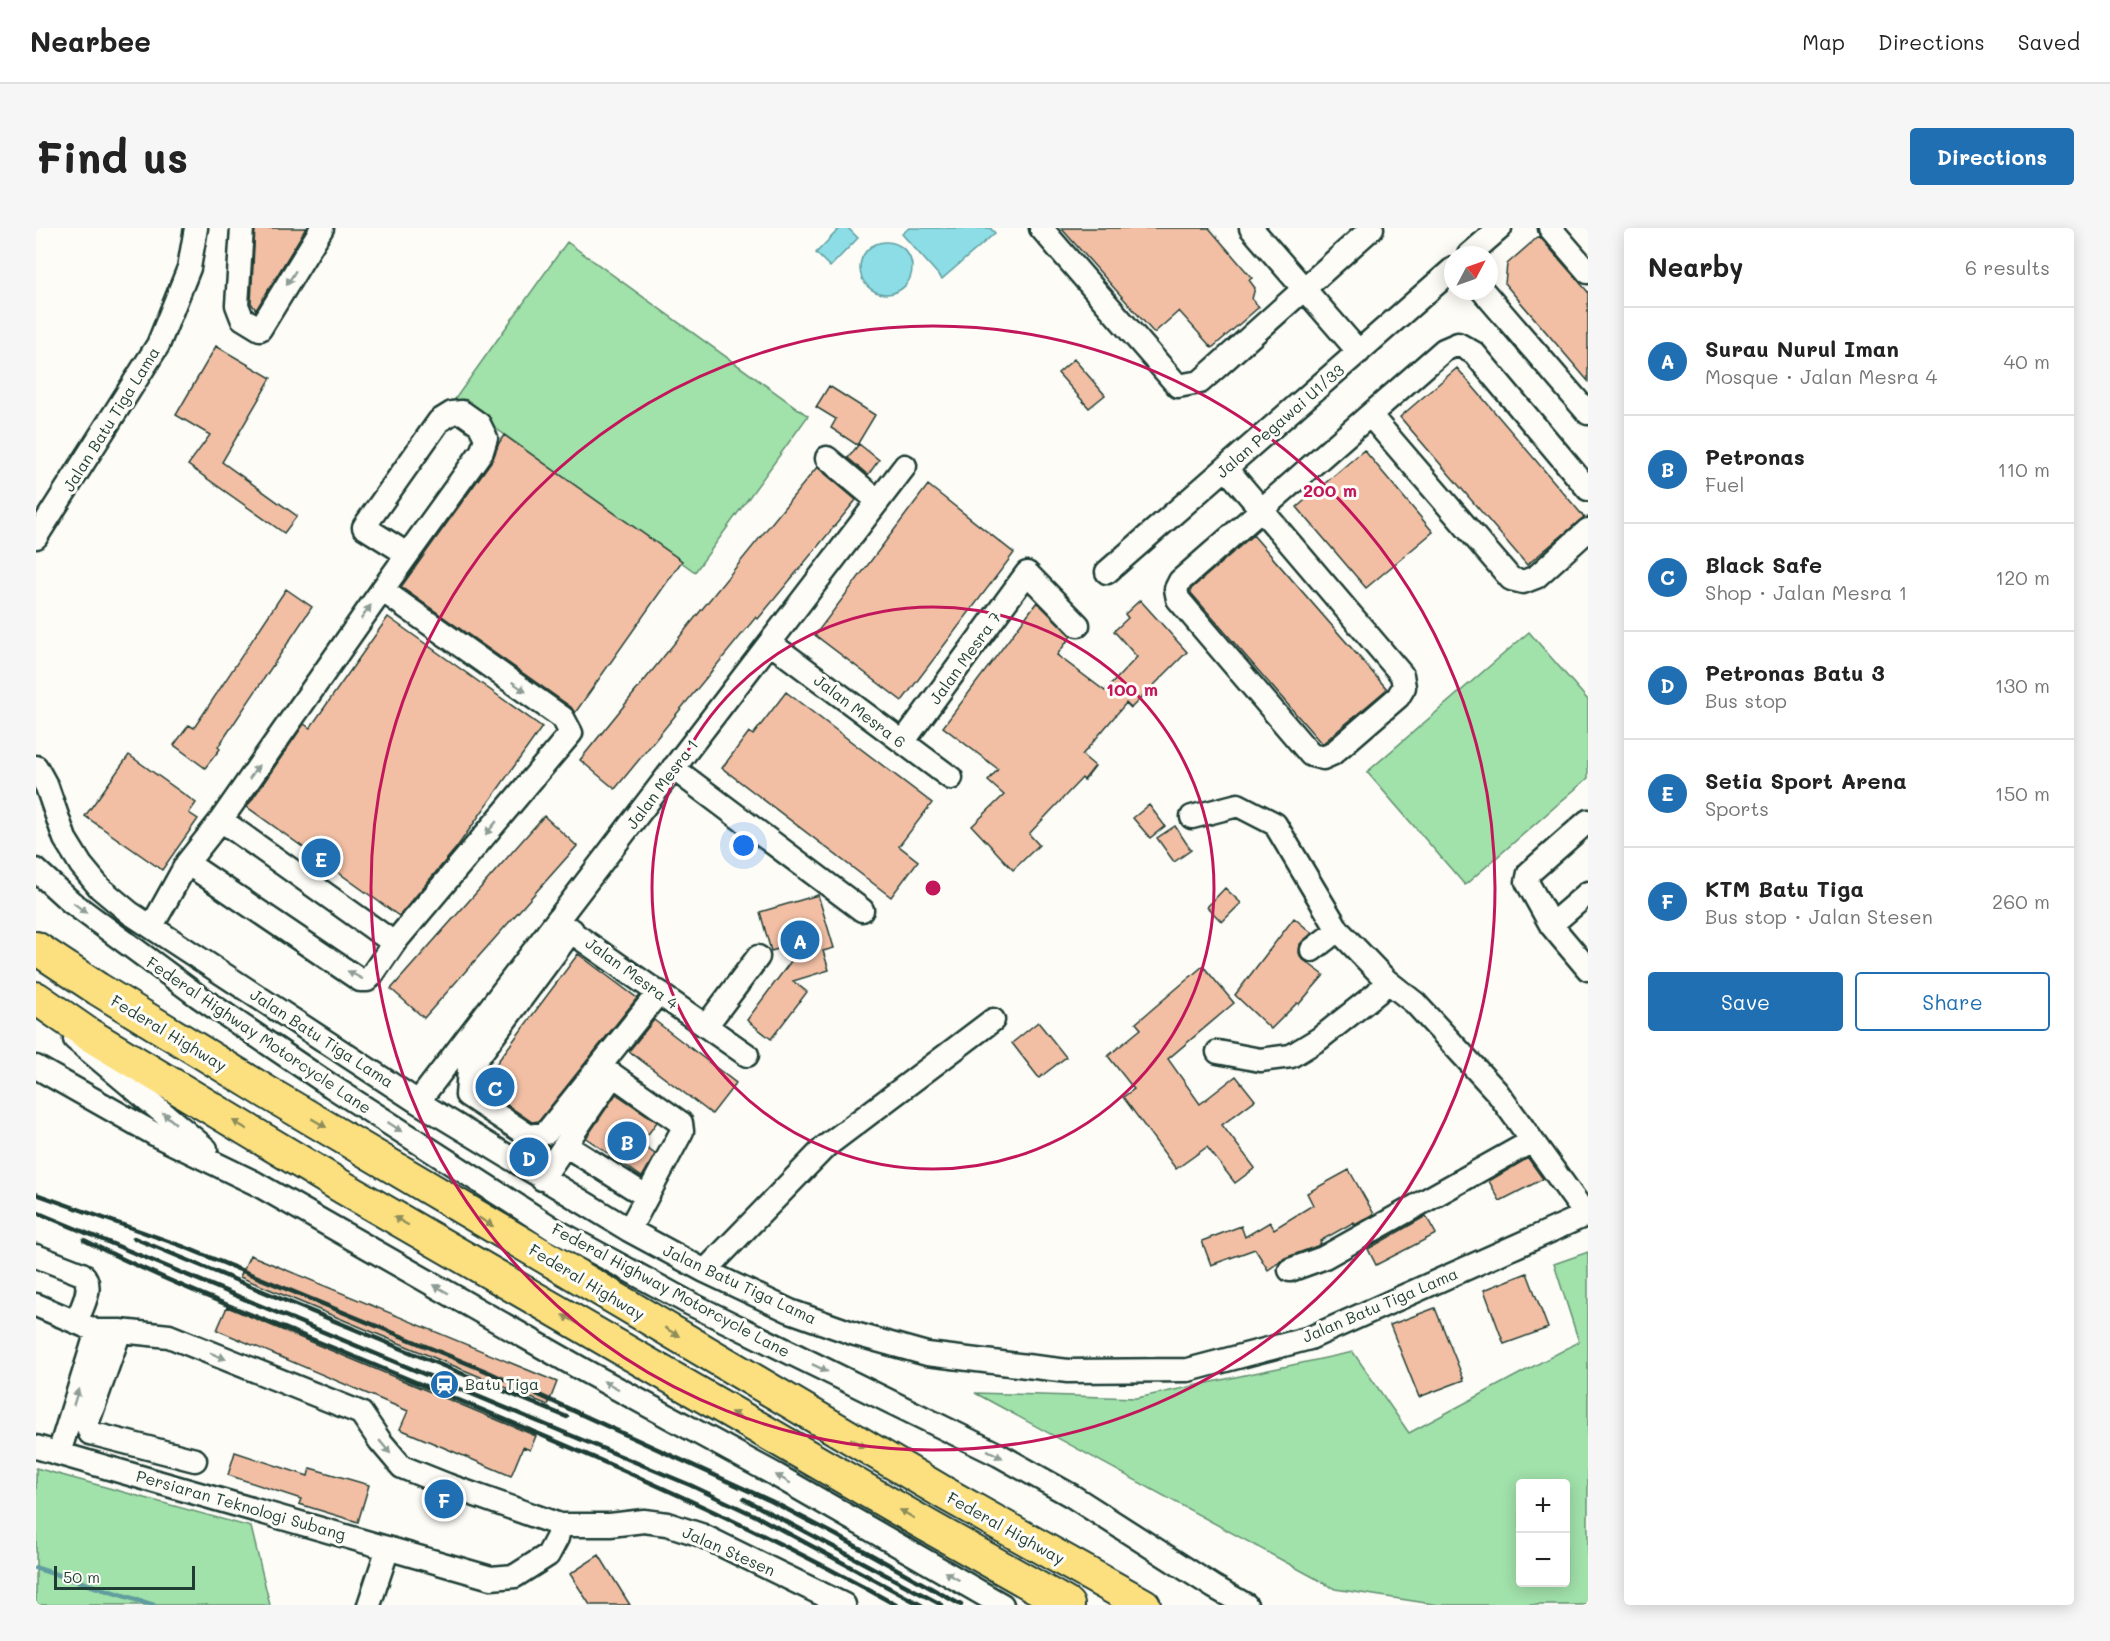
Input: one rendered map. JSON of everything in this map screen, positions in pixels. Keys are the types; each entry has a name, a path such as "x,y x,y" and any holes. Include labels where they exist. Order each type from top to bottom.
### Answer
{"highway":[{"path":"36,924 98,989"},
{"name":"Federal Highway","path":"36,948 98,989 268,1093 936,1488 1144,1605"},
{"path":"36,998 79,1034 1068,1605"},
{"path":"36,1024 79,1034"}],"street":[{"name":"Jalan Batu Tiga Lama","path":"36,537 158,345 189,268 196,228"},
{"path":"242,228 237,305 242,318 260,329 322,228"},
{"path":"1041,228 1178,386 1200,382 1372,228"},
{"path":"1251,228 1359,352"},
{"path":"1480,246 1500,228"},
{"path":"1550,228 1588,272"},
{"name":"Jalan Pegawai U1/33","path":"1107,572 1444,277"},
{"path":"1491,300 1588,412"},
{"path":"1226,468 1261,510 1402,675 1404,687 1398,697 1332,754 1323,758 1311,755 1178,599 1176,589 1180,581 1261,510 1370,415 1444,350 1458,344 1474,353 1588,489"},
{"path":"152,926 187,863 221,820 482,451 486,438 479,424 462,412 452,413 439,421 364,527 407,554"},
{"path":"1370,415 1511,579 1523,582 1536,577 1588,530"},
{"path":"827,459 879,501"},
{"name":"Jalan Mesra 1","path":"418,1101 564,926 673,768 905,466"},
{"name":"Jalan Mesra 7","path":"903,742 1028,573 1078,625"},
{"path":"187,863 360,980 367,980 394,943 571,733 563,718 382,590"},
{"name":"Jalan Mesra 6","path":"770,643 951,778"},
{"name":"Jalan Batu Tiga Lama","path":"36,767 47,787 65,839 81,865 100,888 130,912 418,1101 542,1179 629,1230 705,1271 790,1311 855,1334 927,1354 1068,1371 1188,1370 1310,1338 1587,1215"},
{"path":"673,768 862,910"},
{"path":"1192,817 1238,805 1275,824 1338,930 1388,981 1415,1003 1497,1092 1587,1215"},
{"path":"221,820 394,943"},
{"path":"1588,821 1529,873 1527,882 1551,925 1588,969"},
{"name":"Federal Highway Motorcycle Lane","path":"36,870 71,902 198,996 331,1086 555,1230 691,1304 999,1455 1072,1496 1246,1605"},
{"path":"1551,925 1588,893"},
{"path":"564,926 469,1069 466,1095 529,1137 546,1133 659,992"},
{"name":"Jalan Mesra 4","path":"564,926 747,1055"},
{"path":"1312,950 1338,930"},
{"path":"706,1026 758,957"},
{"path":"1218,1052 1260,1060 1291,1056 1319,1039 1377,993 1388,981"},
{"path":"705,1271 825,1147 993,1020"},
{"path":"79,1034 230,1170"},
{"path":"36,1067 158,1136 230,1170 585,1371 776,1475 1002,1605"},
{"path":"542,1179 613,1076 681,1123 682,1131 629,1230"},
{"path":"1290,1270 1323,1258 1532,1141"},
{"path":"565,1145 646,1196"},
{"path":"36,1256 82,1274 89,1286 87,1326 59,1453"},
{"path":"36,1305 87,1326"},
{"name":"Jalan Stesen","path":"87,1326 169,1336 361,1413 380,1442 402,1467 447,1485 560,1525 610,1525 644,1521 668,1524 701,1535 844,1605"},
{"path":"120,1331 87,1424 90,1434 195,1460"},
{"name":"Persiaran Teknologi Subang","path":"36,1447 388,1548"},
{"path":"369,1605 388,1548 491,1578 514,1576 548,1555 557,1538 560,1525"}],"green space":[{"path":"567,242 808,416 695,572 455,399"},
{"path":"1529,632 1588,700 1588,778 1465,885 1367,772"},
{"path":"1588,1252 1588,1605 1439,1605 1335,1589 975,1393 1137,1398 1353,1352 1409,1433 1579,1342 1554,1264"},
{"path":"36,1468 251,1527 270,1605 36,1605"}],"water":[{"path":"840,228 848,228 858,238 830,267 816,253"},
{"path":"909,228 990,228 995,233 942,279 902,234"},
{"path":"881,242 891,242 905,249 912,268 905,287 891,294 881,294 871,290 864,283 860,273 860,263 864,253 871,246"}],"building":[{"path":"255,228 306,228 256,310 251,303"},
{"path":"1061,228 1209,228 1252,278 1249,280 1255,288 1252,299 1259,307 1212,348 1179,311 1154,333"},
{"path":"1539,236 1588,292 1588,381 1505,284 1507,264"},
{"path":"216,346 271,378 222,462 297,516 284,533 188,465 210,435 176,415"},
{"path":"1074,359 1105,395 1089,408 1058,373"},
{"path":"1457,368 1584,517 1527,565 1400,417"},
{"path":"829,386 875,415 857,445 831,428 836,419 816,407"},
{"path":"504,435 682,561 575,713 571,707 401,587 493,459"},
{"path":"859,444 879,460 868,475 848,458"},
{"path":"1364,450 1433,532 1366,588 1297,507"},
{"path":"817,467 856,500 758,619 756,617 615,789 580,760"},
{"path":"928,485 1014,553 902,701 815,635"},
{"path":"1253,535 1387,689 1322,744 1191,593 1191,589"},
{"path":"286,589 312,607 218,747 220,749 205,768 174,745 189,725 194,728"},
{"path":"1140,600 1187,652 1131,708 1126,703 1082,755 1095,766 1084,780 1082,778 1029,834 1039,845 1013,870 972,826 1004,795 988,781 998,769 943,727 1037,602 1071,636 1057,655 1105,691 1137,657 1114,631 1128,618 1125,614"},
{"path":"388,617 542,727 457,847 399,916 247,807 304,724 310,728"},
{"path":"786,692 932,803 899,846 918,861 891,897 722,768 749,732 753,735"},
{"path":"129,755 196,803 189,813 198,819 162,870 85,816"},
{"path":"1149,805 1165,826 1150,838 1133,818"},
{"path":"544,816 577,846 424,1018 391,989"},
{"path":"1175,826 1191,850 1174,862 1157,838"},
{"path":"1225,888 1241,903 1222,922 1207,907"},
{"path":"818,895 834,948 823,951 829,970 793,981 807,992 771,1039 747,1020 806,941 771,951 760,912"},
{"path":"1294,918 1312,933 1300,944 1301,958 1324,975 1299,1004 1297,1003 1271,1029 1235,995"},
{"path":"578,954 637,998 539,1121 532,1122 481,1087 481,1084"},
{"path":"1203,966 1234,1003 1168,1059 1200,1104 1236,1076 1255,1100 1222,1125 1255,1168 1235,1183 1207,1147 1176,1169 1123,1097 1134,1089 1108,1056 1141,1029 1136,1023"},
{"path":"654,1020 736,1083 712,1114 629,1051"},
{"path":"1038,1022 1066,1057 1039,1078 1012,1043"},
{"path":"616,1094 657,1122 641,1144 655,1154 642,1177 586,1138"},
{"path":"1528,1158 1543,1179 1500,1201 1489,1181"},
{"path":"1349,1170 1374,1214 1320,1241 1321,1243 1317,1246 1285,1258 1268,1270 1255,1249 1211,1265 1202,1241 1241,1226 1245,1237 1270,1222 1274,1229 1313,1205 1307,1193"},
{"path":"1426,1216 1436,1234 1376,1265 1368,1249"},
{"path":"250,1255 557,1382 548,1405 240,1277"},
{"path":"1527,1273 1548,1328 1504,1344 1484,1290"},
{"path":"227,1307 536,1436 530,1450 523,1447 511,1476 400,1429 408,1411 217,1330"},
{"path":"1435,1308 1464,1380 1419,1397 1390,1325"},
{"path":"235,1452 308,1476 310,1468 369,1485 358,1522 299,1504 301,1499 228,1475"},
{"path":"599,1555 630,1605 590,1605 570,1574"}],"waterway":[{"path":"36,1568 153,1605"}],"railway":[{"path":"36,1194 182,1246 486,1371 771,1501 961,1605"},
{"path":"36,1212 690,1485 756,1516 921,1605"},
{"path":"134,1238 567,1417"},
{"path":"84,1240 182,1286 489,1413 696,1503 830,1569 896,1605"},
{"path":"744,1499 942,1605"}],"place":[{"name":"Setia Sport Arena","path":"321,858"},
{"name":"Surau Nurul Iman","path":"800,940"},
{"name":"Black Safe","path":"495,1087"},
{"name":"Petronas","path":"627,1141"},
{"name":"Petronas Batu 3","path":"529,1157"},
{"name":"Batu Tiga","path":"444,1384"},
{"name":"KTM Batu Tiga","path":"444,1499"}]}
